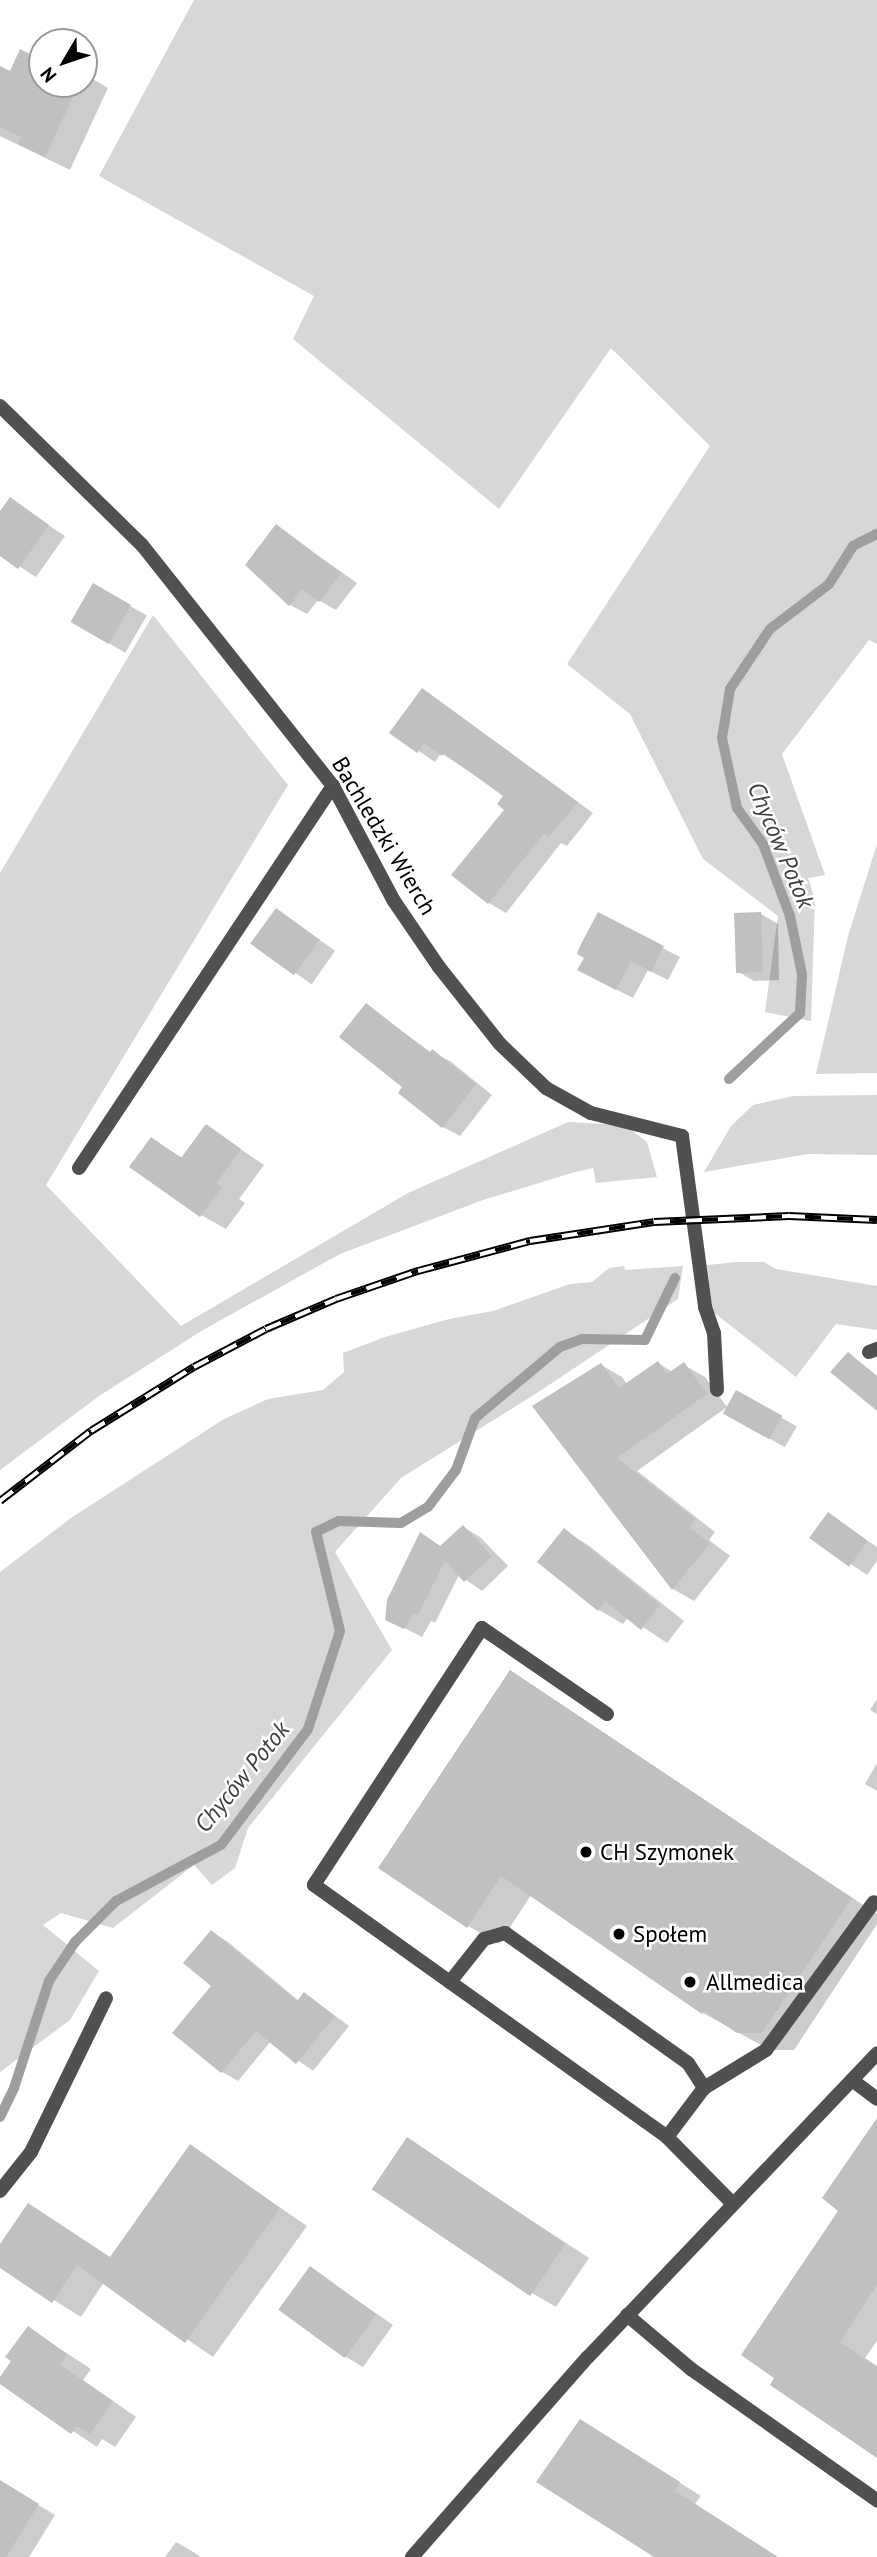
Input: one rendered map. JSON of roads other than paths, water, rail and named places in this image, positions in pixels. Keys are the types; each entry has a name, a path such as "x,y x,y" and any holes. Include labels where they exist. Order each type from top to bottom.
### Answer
{"street":[{"name":"Bachledzki Wierch","path":"0,406 142,545 333,786 394,901 439,967 500,1044 546,1088 591,1112 682,1136 705,1307 713,1333 717,1390"},
{"path":"79,1168 333,786"},
{"path":"607,1714 482,1628 314,1885 667,2137 732,2203"},
{"path":"667,2137 704,2088 766,2050 874,1902"},
{"path":"450,1982 484,1939 505,1933 688,2063 704,2088"},
{"path":"0,2191 31,2152 106,1998"},
{"path":"412,2557 485,2471 627,2315 877,2053"},
{"path":"852,2080 877,2099"},
{"path":"627,2315 691,2369 877,2500"}],"waterway":[{"name":"Chyców Potok","path":"729,1079 800,1013 802,974 790,916 763,844 737,808 722,738 730,689 770,629 829,584 853,546 877,534"},
{"name":"Chyców Potok","path":"0,2117 14,2088 49,1981 75,1942 116,1901 221,1845 308,1729 340,1631 316,1532 339,1521 401,1523 428,1507 456,1470 475,1418 560,1347 582,1339 645,1340 675,1278"}],"railway":[{"path":"0,1501 91,1431 194,1367 266,1329 336,1299 418,1271 530,1241 654,1222 789,1216 877,1220"}],"place":[{"name":"CH Szymonek","path":"586,1852"},
{"name":"Społem","path":"619,1934"},
{"name":"Allmedica","path":"690,1982"}]}
